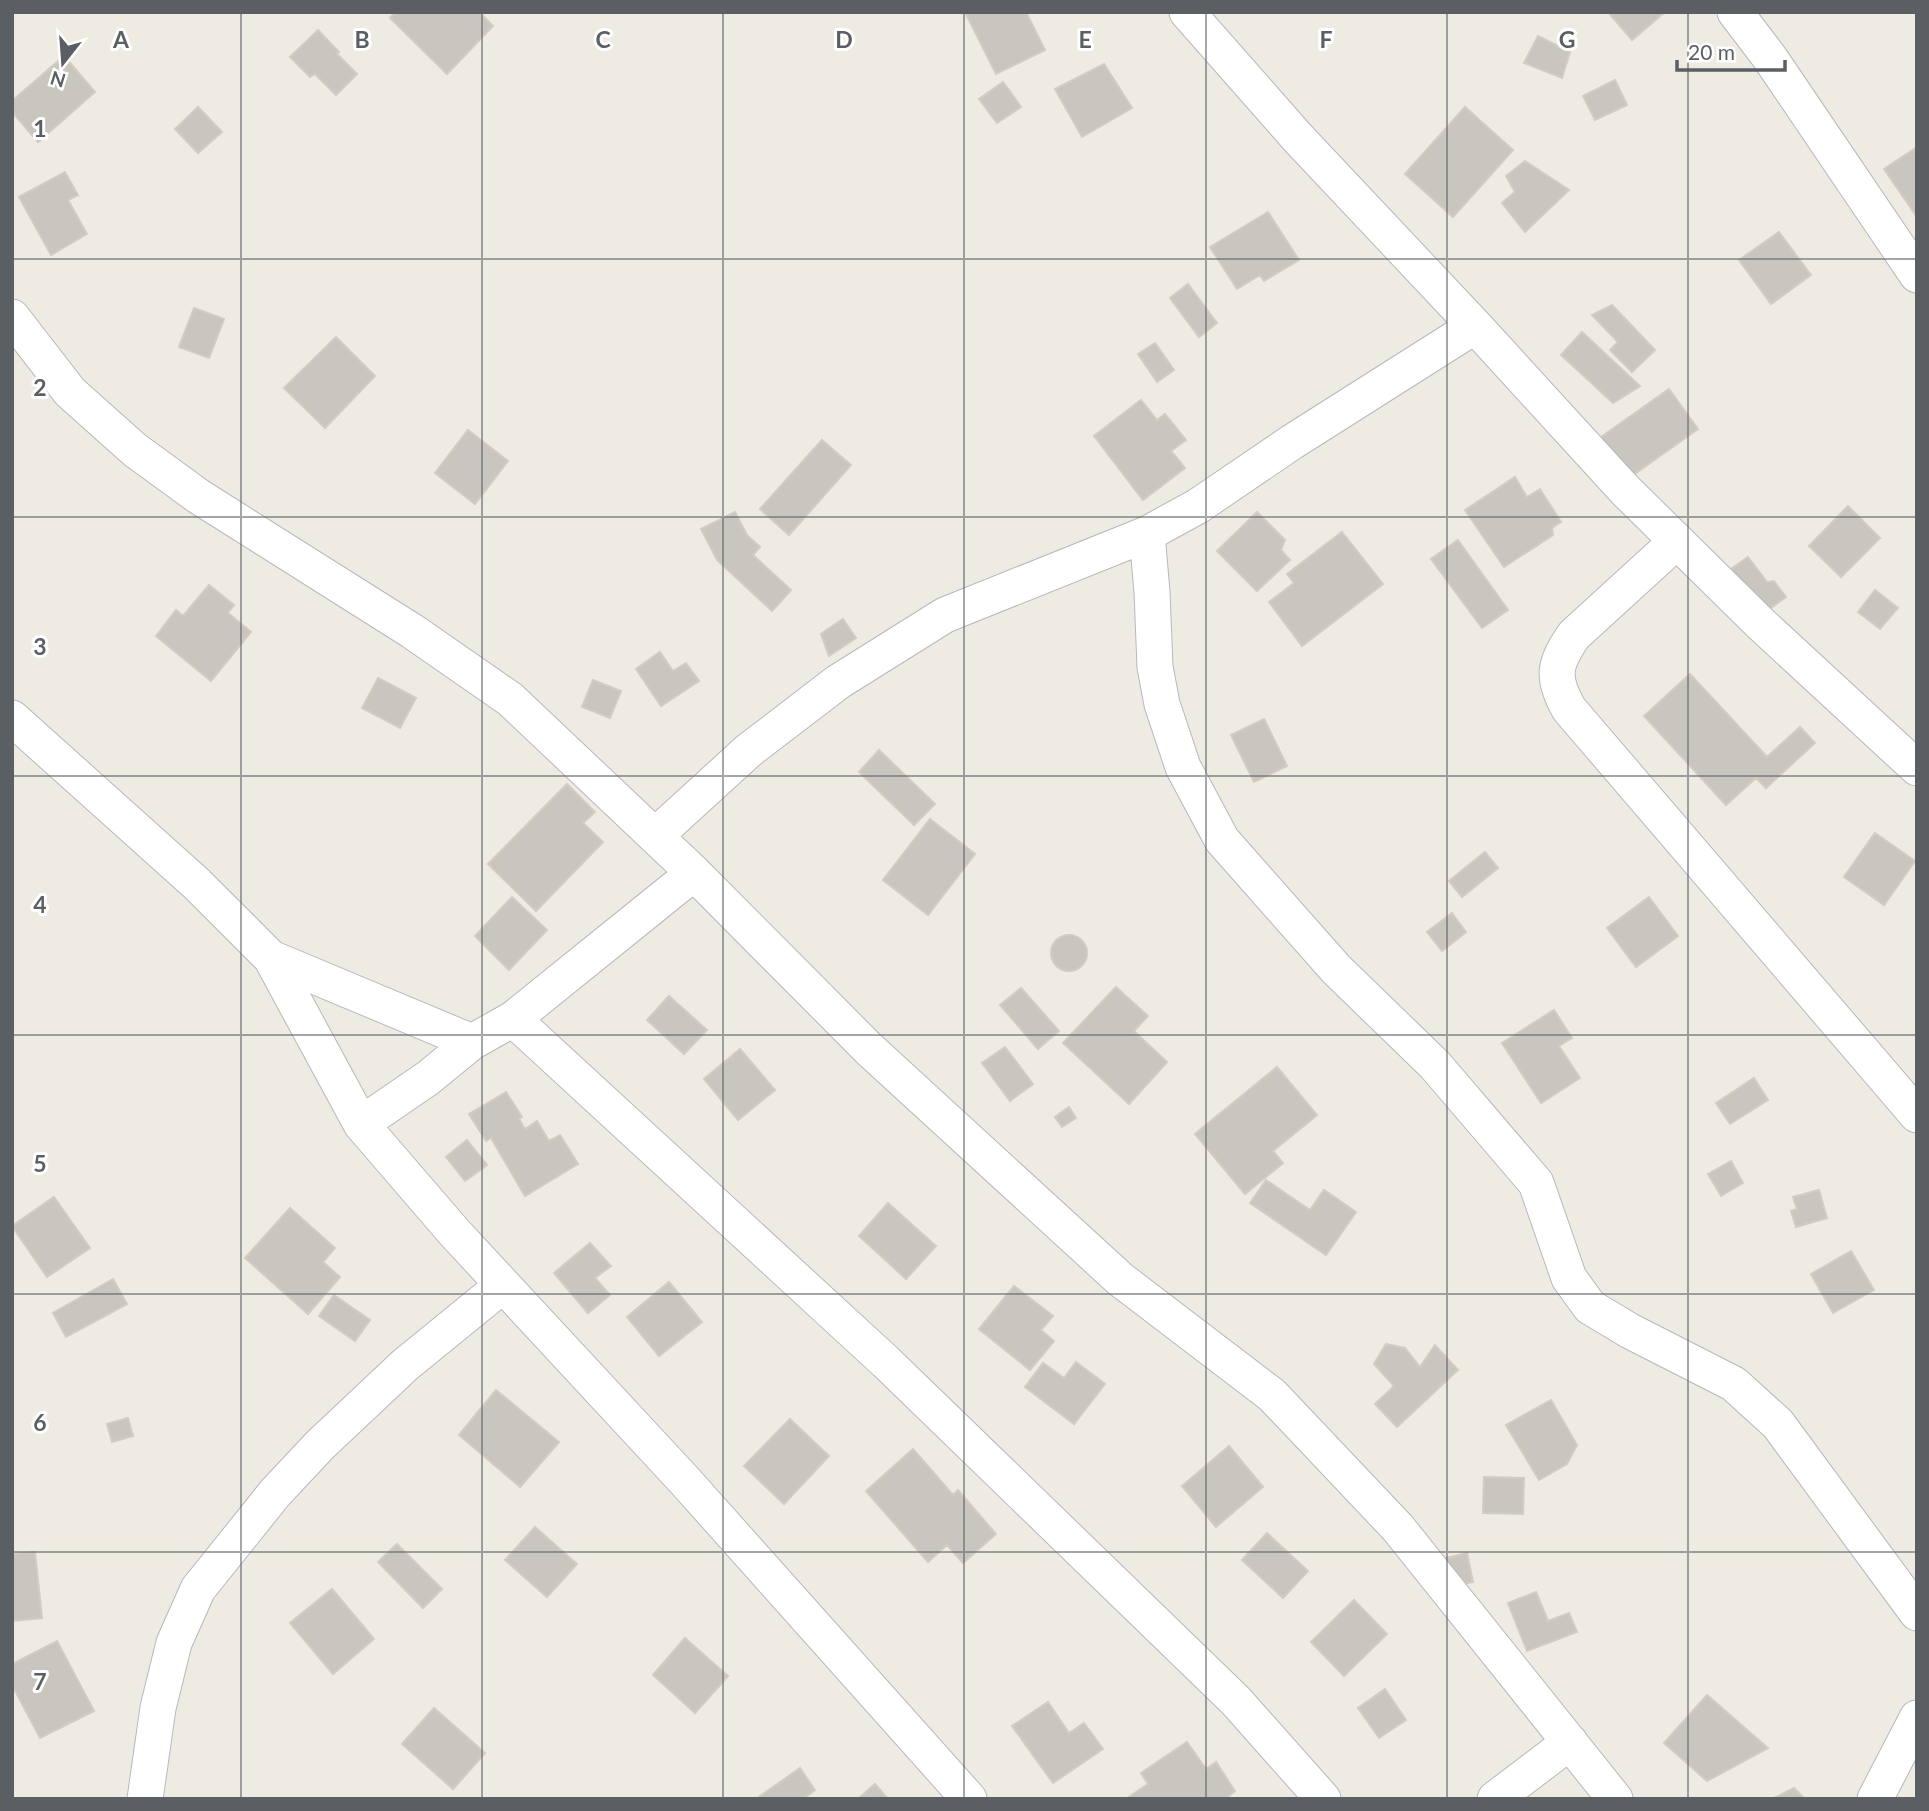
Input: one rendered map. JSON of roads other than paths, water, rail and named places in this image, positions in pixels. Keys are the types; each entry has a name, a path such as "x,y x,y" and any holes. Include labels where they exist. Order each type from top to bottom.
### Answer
{"street":[{"path":"1187,12 1297,137 1625,490 1762,625 1917,768"},
{"path":"1735,12 1770,58 1917,275"},
{"path":"12,317 70,392 135,450 198,496 412,631 500,692 694,873 869,1049 1119,1279 1272,1395 1398,1528 1615,1799"},
{"path":"655,836 748,751 838,682 945,615 1147,534 1198,506 1292,442 1475,326"},
{"path":"1147,534 1154,667 1162,704 1183,767 1222,840 1336,970 1435,1065 1536,1182 1569,1278 1590,1307 1630,1331 1734,1384 1778,1424 1917,1613"},
{"path":"1677,541 1574,635 1562,653 1556,671 1558,690 1569,709 1917,1115"},
{"path":"12,718 197,884 271,958 361,1124 503,1285 685,1481 969,1799"},
{"path":"361,1124 428,1078 472,1042 513,1019 694,873"},
{"path":"271,958 472,1042"},
{"path":"513,1019 886,1362 1236,1702 1323,1799"},
{"path":"145,1799 158,1708 171,1656 198,1588 251,1521 320,1445 405,1366 503,1285"},
{"path":"1875,1799 1917,1718"},
{"path":"1495,1799 1570,1742"}]}
